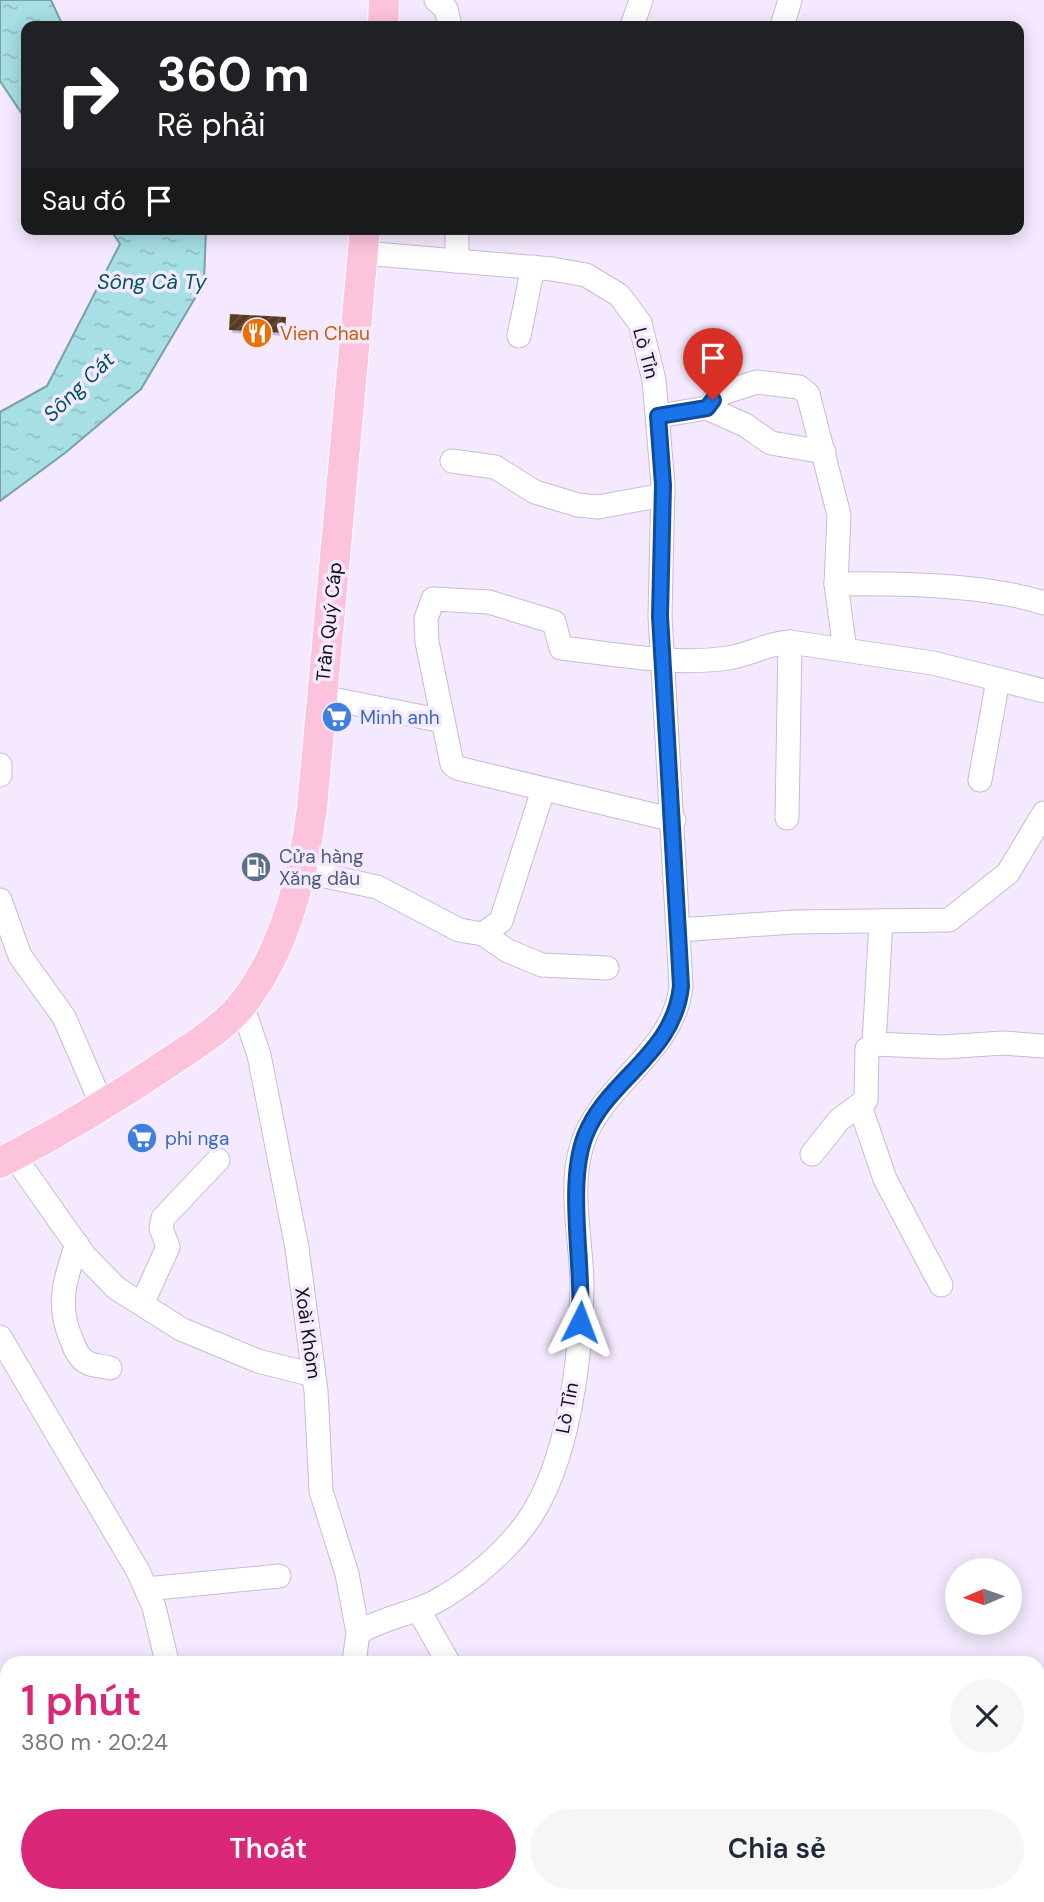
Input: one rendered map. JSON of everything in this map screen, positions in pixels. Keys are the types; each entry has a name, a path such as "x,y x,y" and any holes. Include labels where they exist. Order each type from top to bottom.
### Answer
{"main road":[{"path":"383,21 384,0"},
{"name":"Trần Quý Cáp","path":"7,1159 102,1105 184,1052 242,1005 275,948 302,871 322,697 364,241"}],"street":[{"path":"436,0 446,9 449,21"},
{"path":"634,21 641,0"},
{"path":"784,21 790,0"},
{"path":"457,235 457,261"},
{"name":"Lò Tỉn","path":"358,1633 389,1616 418,1609 451,1593 513,1538 527,1522 547,1483 560,1448 579,1343 582,1280 578,1194 581,1148 594,1120 672,1022 679,1003 681,986 674,820 659,594 663,495 658,416 646,337 628,306 612,290 586,275 533,267 457,261 364,241"},
{"path":"519,336 533,267"},
{"path":"707,408 722,393 734,387 757,382 799,387 808,394 813,404 839,515 836,584 845,650"},
{"path":"658,416 707,408 746,425 771,443 824,452"},
{"path":"452,461 495,467 535,492 578,505 598,507 663,495"},
{"path":"836,584 874,583 992,592 1044,603"},
{"path":"674,820 457,768 449,756 427,642 428,607 435,597 489,602 554,622 561,648 663,659 729,658 771,643 790,642 933,663 1044,691"},
{"path":"787,818 790,642"},
{"path":"979,780 998,680"},
{"path":"322,697 443,721"},
{"path":"0,765 0,775"},
{"path":"483,934 501,921 543,790"},
{"path":"679,929 793,922 943,921 955,916 975,897 1008,873 1044,813"},
{"path":"302,871 377,887 459,930 483,934 508,951 542,965 607,968"},
{"path":"0,900 20,956 64,1017 102,1105"},
{"path":"874,1044 881,921"},
{"name":"Xoài Khòm","path":"242,1005 259,1055 289,1208 313,1375 321,1491 347,1574 358,1633 355,1656"},
{"path":"812,1154 839,1120 866,1100 867,1049 874,1044 943,1047 1003,1043 1044,1046"},
{"path":"860,1106 885,1179 941,1284"},
{"path":"7,1159 116,1288 181,1329 258,1361 313,1375"},
{"path":"142,1304 168,1248 161,1228 163,1218 218,1160"},
{"path":"77,1244 64,1283 62,1311 66,1329 77,1353 86,1363 110,1368"},
{"path":"0,1337 146,1589 154,1607 166,1656"},
{"path":"146,1589 279,1576"},
{"path":"418,1609 445,1656"}],"water":[{"path":"0,0 51,0 61,21 21,21 21,112 0,81"},
{"name":"Sông Cà Ty","path":"114,235 206,235 204,283 141,389 65,453 0,501 0,412 47,386 120,244"}],"building":[{"path":"230,314 286,317 285,333 229,330"}],"place":[{"name":"Vien Chau","path":"257,333"},
{"name":"Minh anh","path":"337,717"},
{"name":"Cửa hàng Xăng dầu","path":"256,867"},
{"name":"phi nga","path":"142,1138"}],"route":[{"path":"580,1322 582,1280 578,1172 581,1148 586,1133 602,1109 664,1036 679,1003 681,986 674,820 659,594 663,485 658,416 707,408 713,400"}],"water label":[{"name":"Sông Cát","path":"79,387"}]}
